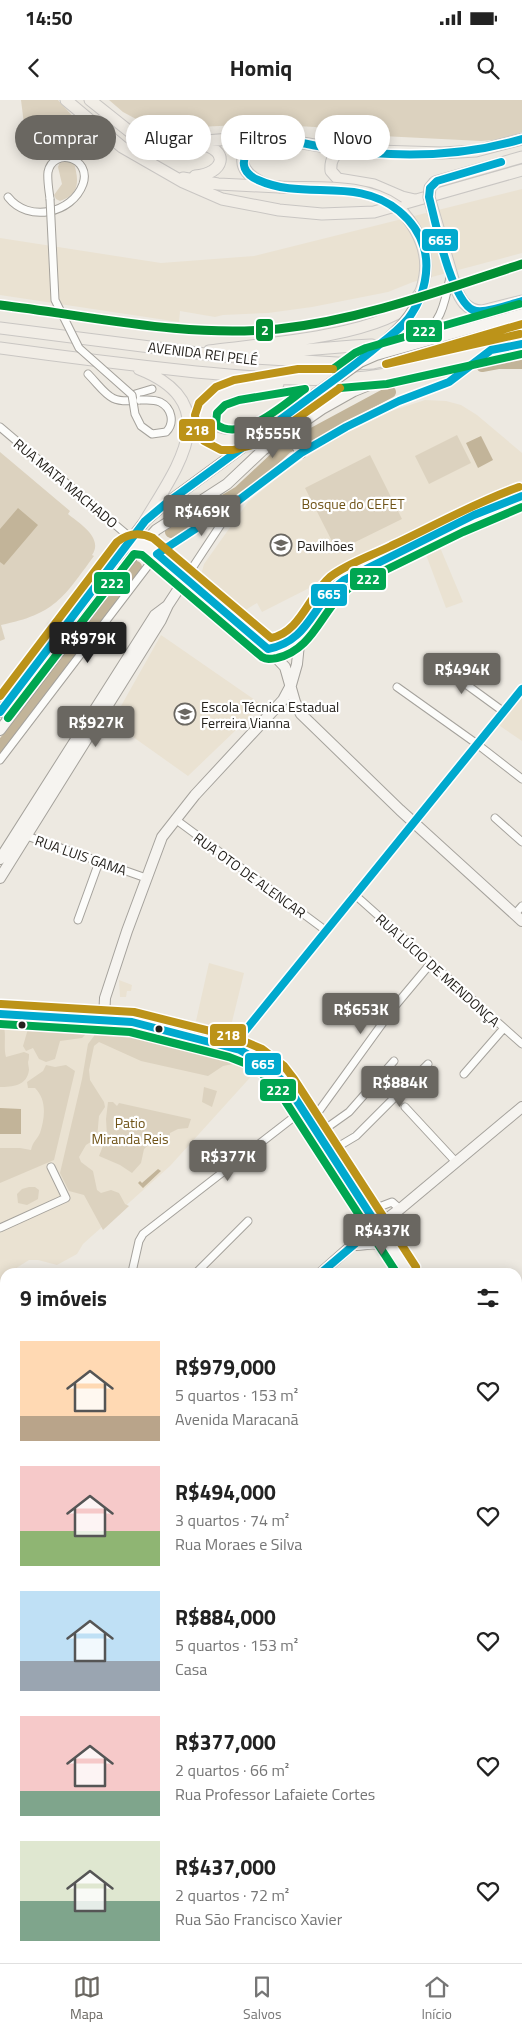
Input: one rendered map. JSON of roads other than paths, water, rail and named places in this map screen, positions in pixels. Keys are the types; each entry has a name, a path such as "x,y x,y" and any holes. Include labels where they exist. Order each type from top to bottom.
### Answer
{"main road":[{"path":"90,100 126,129"},
{"path":"71,102 122,147 174,177 207,194 252,206 301,213 366,213 522,170"},
{"path":"390,153 461,152 497,147 522,139"},
{"path":"174,177 205,175 214,172 218,168 220,158 217,151 211,147"},
{"path":"522,156 439,180 432,185 429,197 451,274 451,289 466,306 482,311 522,302"},
{"path":"244,160 243,165 249,175 275,186"},
{"path":"332,160 331,171 338,179 374,185 402,198 416,200"},
{"path":"174,177 218,184 275,186 372,194 384,198 398,207 415,228 425,252 426,270 421,293 396,314 374,324 320,336 194,353"},
{"name":"AVENIDA REI PELÉ","path":"0,328 271,361 360,364 373,363 416,353 521,322"},
{"name":"AVENIDA REI PELÉ","path":"0,348 128,365 241,376 300,379 352,378 400,372 522,344"},
{"path":"221,356 371,345 416,353"},
{"path":"128,365 145,372 171,387 181,400 188,418 188,436 185,449 145,521"},
{"path":"261,433 232,440 222,440 210,433 206,428 205,415 213,401 236,390 300,379"}],"street":[{"path":"8,197 18,208 38,212 58,209 73,198 83,183 83,171 78,161 73,158 60,158 50,166 48,179 55,300 79,348 132,395 135,414 141,426 152,434 166,432 169,429 172,420 171,414 165,405 154,400 140,400 116,401 88,374"},
{"path":"393,349 420,338 431,329 443,310 451,289"},
{"path":"0,712 145,521 261,433 360,362 408,318 417,304 421,293"},
{"path":"360,362 388,351 521,322"},
{"path":"0,730 143,544 156,530 227,484 263,450 295,443 346,427 399,401 449,382 491,350"},
{"path":"0,878 21,834 124,672 162,620 168,605 235,503 341,397 400,372"},
{"path":"132,395 152,389"},
{"name":"RUA MATA MACHADO","path":"0,427 132,538"},
{"path":"268,650 283,647 300,634 326,595 352,576 460,522 522,496"},
{"path":"0,760 89,639 157,554 235,503"},
{"path":"125,548 131,544 143,544 268,650 285,667 295,702 302,714 414,823 518,917 522,906"},
{"path":"78,630 89,639"},
{"path":"104,1019 105,998 162,837 195,795 284,700 291,685 299,651 300,634"},
{"path":"434,661 504,712"},
{"path":"397,687 477,744 522,779"},
{"path":"232,1047 354,894 522,689"},
{"path":"495,818 522,842"},
{"name":"RUA OTO DE ALENCAR","path":"175,819 325,930"},
{"path":"0,859 21,834"},
{"name":"RUA LUIS GAMA","path":"21,834 146,878"},
{"path":"78,920 99,862"},
{"name":"RUA LÚCIO DE MENDONÇA","path":"354,894 522,1044"},
{"path":"311,1122 395,1006 431,964"},
{"path":"0,1014 132,1022 232,1047 257,1057 277,1073 405,1268"},
{"path":"464,1074 504,1028"},
{"path":"318,1134 349,1112 394,1061"},
{"path":"329,1152 356,1136 428,1064"},
{"path":"326,1268 522,1106"},
{"path":"405,1107 456,1162"},
{"path":"133,1268 139,1241 149,1229 303,1110"},
{"path":"0,1228 66,1198 51,1167"},
{"path":"366,1208 372,1202 379,1208 392,1202 400,1209"},
{"path":"201,1268 248,1221"},
{"path":"351,1246 361,1247 374,1244 380,1246 394,1268"}],"waterway":[{"path":"482,366 498,363 522,363"},
{"path":"171,532 239,492 286,448 390,392"},
{"path":"1,747 136,567"}],"metro line":[{"name":"2","path":"0,305 138,325 208,331 278,329 340,319 402,303 522,264"}],"place":[{"name":"Pavilhões","path":"281,545"},
{"name":"Escola Técnica Estadual Ferreira Vianna","path":"185,714"}],"park label":[{"name":"Bosque do CEFET","path":"353,503"},
{"name":"Patio Miranda Reis","path":"130,1130"}]}
